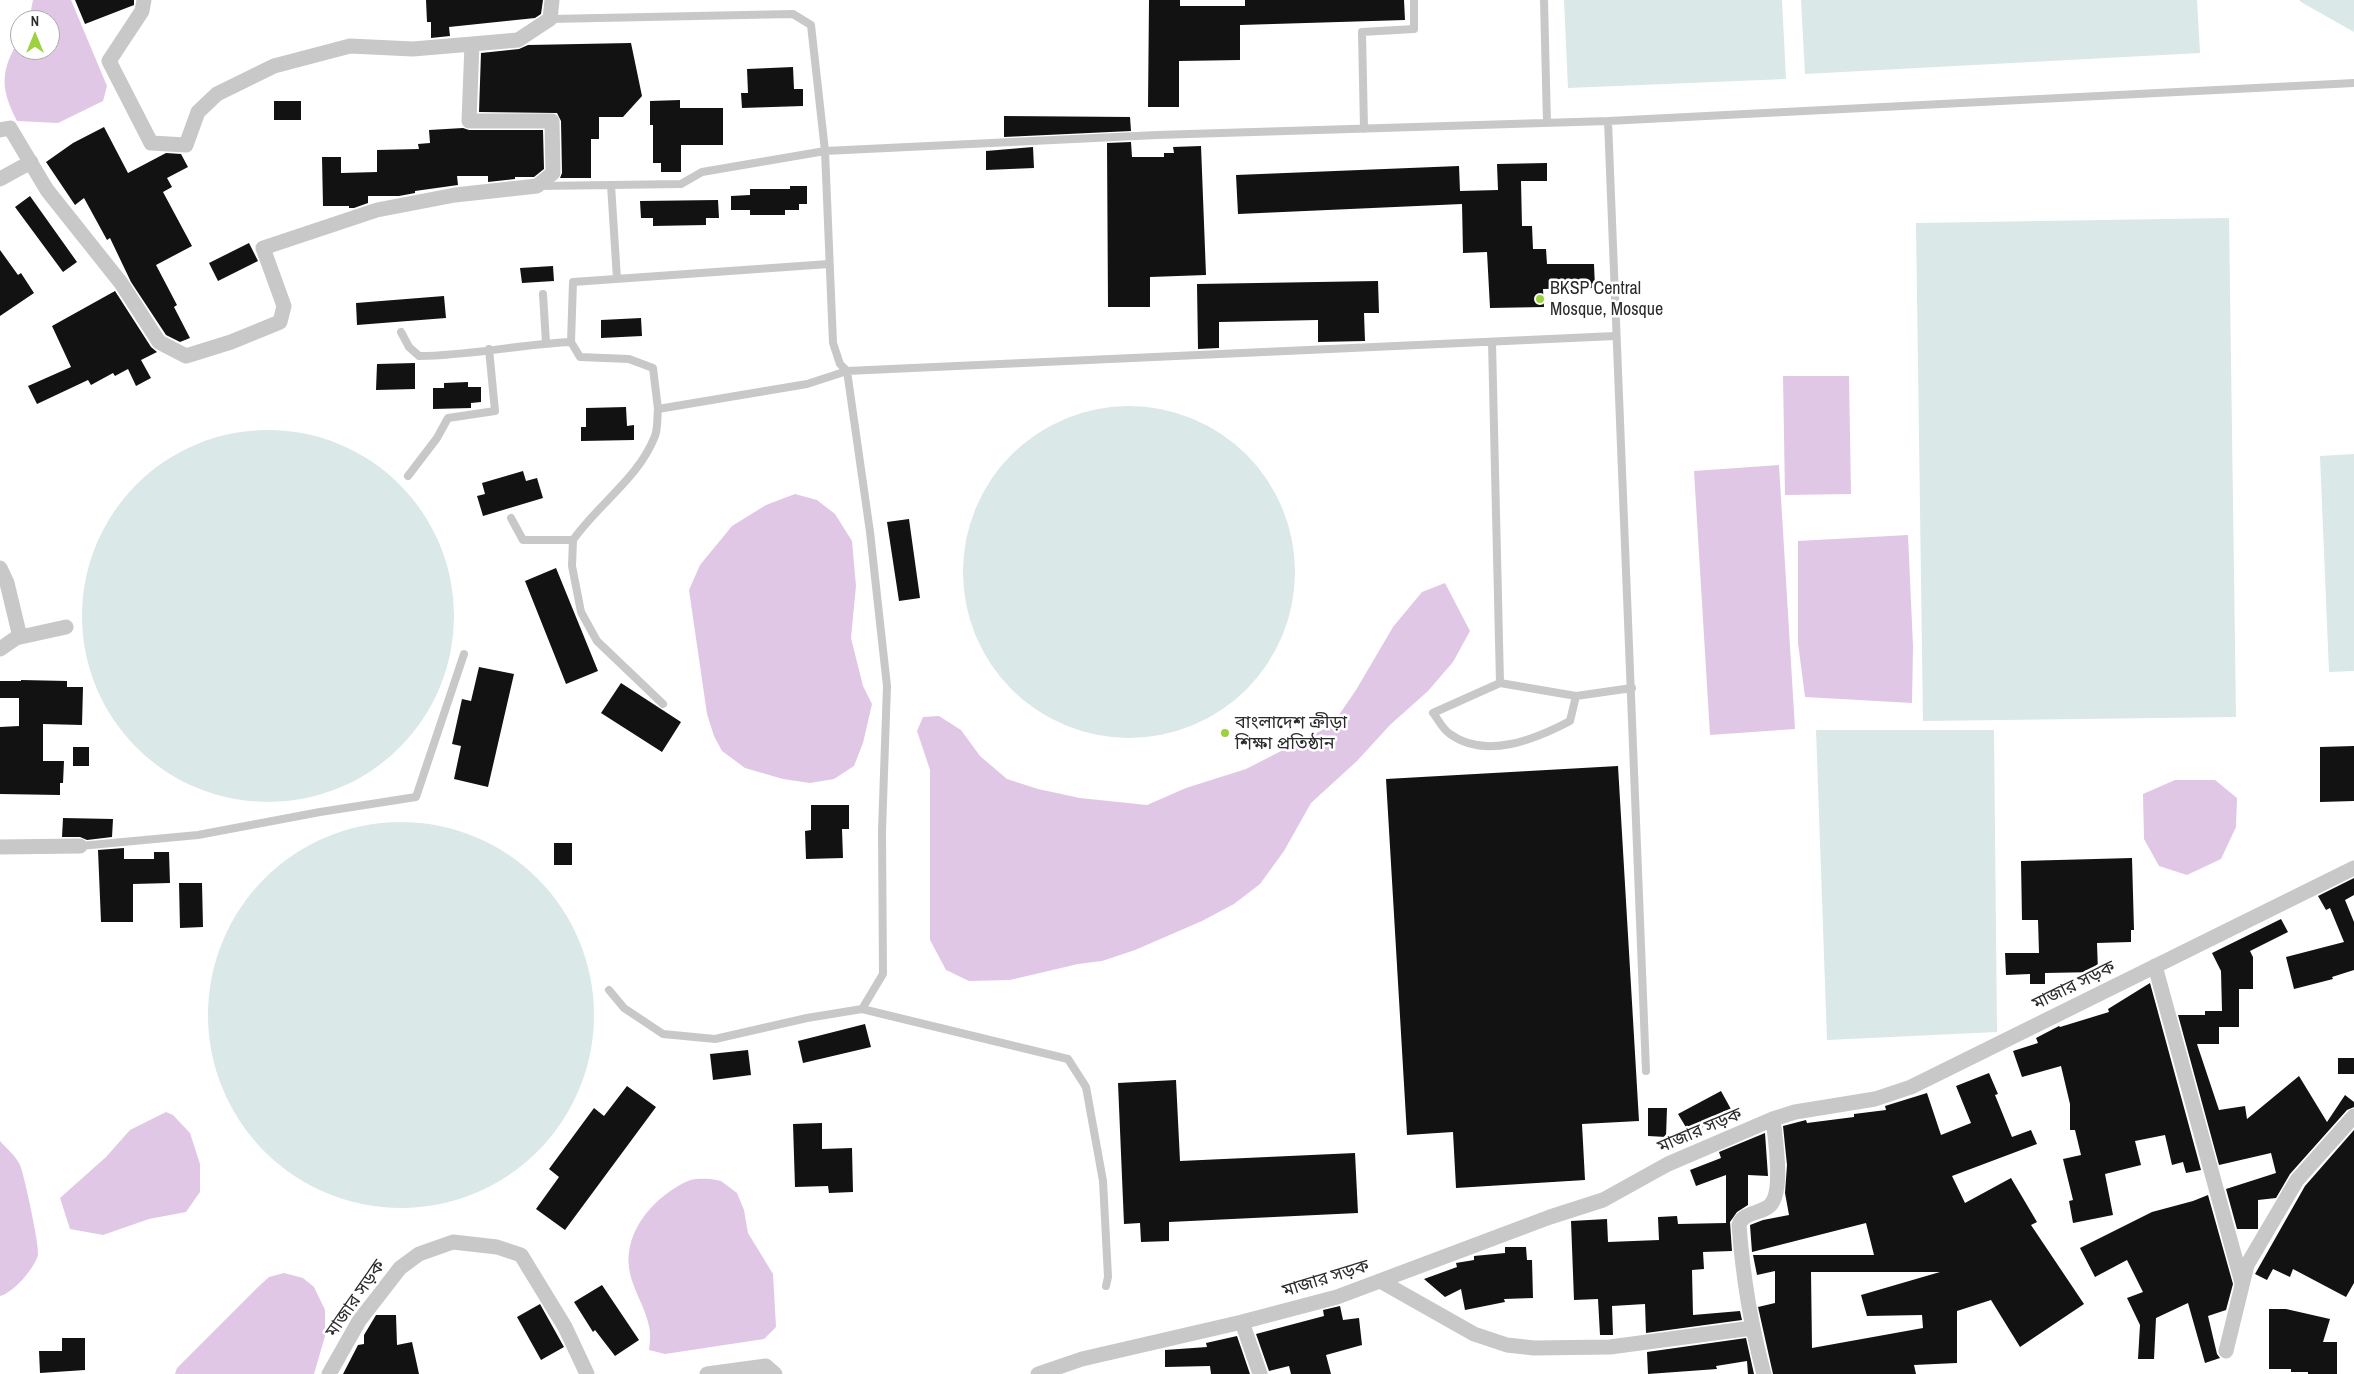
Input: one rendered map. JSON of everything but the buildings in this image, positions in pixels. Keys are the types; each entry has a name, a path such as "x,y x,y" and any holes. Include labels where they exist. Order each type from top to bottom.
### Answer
{"street":[{"path":"144,0 142,11 109,61 151,143 186,145 198,112 217,94 274,66 350,46 413,49 518,40 550,19 552,0"},
{"path":"0,130 10,128 47,190 121,282 159,342 186,356 231,342 280,322 284,306 263,248 377,210 455,195 537,186 554,173 552,121 469,121 472,44"},
{"path":"0,179 31,162"},
{"path":"0,568 7,583 20,637"},
{"path":"0,649 20,637 66,627"},
{"path":"0,847 80,846"},
{"name":"মাজার সড়ক","path":"1038,1374 1082,1360 1337,1297 1603,1200 1668,1164 1773,1120 1795,1112 1876,1098 1911,1088 2354,868"},
{"path":"2155,966 2242,1283"},
{"path":"2226,1351 2246,1266 2298,1180 2354,1116"},
{"path":"1764,1374 1744,1287 1739,1226 1744,1218 1768,1207 1775,1197 1777,1175 1773,1120"},
{"name":"মাজার সড়ক","path":"328,1374 359,1321 400,1268 419,1254 453,1242 497,1247 521,1255 564,1327 587,1374"},
{"path":"1382,1282 1474,1334 1507,1345 1534,1348 1610,1346 1752,1328"},
{"path":"1242,1322 1260,1374"},
{"path":"712,1374 766,1366 775,1374"}],"lane":[{"path":"1364,129 1362,32 1414,29 1414,0"},
{"path":"1544,0 1547,123"},
{"path":"550,19 793,14 811,25 825,151 833,343 840,364 847,371 870,532 887,686 882,832 883,974 862,1009"},
{"path":"537,186 681,184 702,172 825,151 1157,135 1608,121 2354,83"},
{"path":"1608,121 1615,336 1632,688 1646,1071"},
{"path":"612,185 618,279"},
{"path":"663,704 597,641 581,612 572,566 573,540 582,527 638,468 655,434 658,409 652,368 629,359 580,357 571,342 573,282 829,264"},
{"path":"543,294 546,343"},
{"path":"401,332 409,347 419,356 445,356 489,349 571,342"},
{"path":"658,409 807,384 847,371 1615,336"},
{"path":"1492,342 1500,683"},
{"path":"408,476 437,438 448,418 495,411 489,349"},
{"path":"511,518 524,540 573,540"},
{"path":"80,846 198,835 320,812 416,797 464,654"},
{"path":"1576,696 1570,720 1547,733 1514,744 1473,746 1449,734 1433,713 1500,683 1576,696 1632,688"},
{"path":"609,990 624,1008 663,1034 715,1039 807,1018 862,1009 1068,1059 1086,1086 1102,1181 1108,1277 1106,1286"}],"shaded area":[{"path":"33,0 71,0 107,86 103,101 58,123 17,121 7,99 5,80 10,58 10,60 60,60 60,10 31,10"},
{"path":"1564,0 1782,0 1786,79 1568,88"},
{"path":"1801,0 2197,0 2200,53 1805,74"},
{"path":"2299,0 2354,0 2354,32 2301,2"},
{"path":"2229,218 2236,717 1923,721 1916,223"},
{"path":"1783,376 1849,376 1851,494 1785,495"},
{"path":"1129,406 1161,409 1193,419 1221,434 1246,455 1267,480 1282,508 1292,540 1295,572 1292,604 1282,636 1267,664 1246,689 1221,710 1193,725 1161,735 1129,738 1097,735 1065,725 1037,710 1012,689 991,664 976,636 966,604 963,572 966,540 976,508 991,480 1012,455 1037,434 1065,419 1097,409"},
{"path":"268,430 286,431 322,438 356,452 386,472 412,498 432,528 440,545 450,580 454,616 453,634 446,670 432,704 412,734 386,760 356,780 339,788 304,798 268,802 250,801 214,794 180,780 150,760 124,734 104,704 96,687 86,652 82,616 83,598 90,562 104,528 124,498 150,472 180,452 197,444 232,434"},
{"path":"2354,454 2354,671 2329,672 2320,456"},
{"path":"1779,465 1795,729 1710,735 1694,471"},
{"path":"795,494 817,500 835,514 852,541 856,586 851,638 863,686 872,704 863,743 854,766 834,779 810,783 783,779 745,768 722,751 714,736 707,714 689,590 700,565 732,526 766,505"},
{"path":"1908,535 1913,646 1912,703 1805,697 1798,643 1798,541"},
{"path":"1445,583 1470,631 1453,662 1428,691 1390,725 1357,761 1311,803 1284,851 1260,884 1234,904 1202,921 1135,950 1102,961 1078,964 1010,980 969,981 946,970 930,940 930,770 917,731 923,717 939,716 961,730 980,756 1007,779 1038,789 1080,798 1147,805 1186,788 1246,769 1332,725 1356,690 1393,627 1422,592"},
{"path":"1816,730 1994,730 1997,1032 1827,1040"},
{"path":"2175,780 2215,780 2237,798 2236,827 2221,859 2187,875 2159,866 2144,839 2143,794"},
{"path":"401,822 439,826 475,837 508,855 537,879 561,908 579,941 590,977 594,1015 590,1053 579,1089 561,1122 537,1151 508,1175 475,1193 439,1204 401,1208 363,1204 327,1193 294,1175 265,1151 241,1122 223,1089 212,1053 208,1015 212,977 223,941 241,908 265,879 294,855 327,837 363,826"},
{"path":"166,1112 173,1115 190,1133 200,1164 200,1192 186,1212 149,1219 103,1235 70,1229 60,1198 106,1157 130,1130"},
{"path":"0,1141 20,1165 37,1239 38,1255 36,1261 22,1280 11,1290 0,1296"},
{"path":"711,1179 721,1181 737,1193 744,1210 748,1233 773,1274 776,1327 764,1339 665,1354 649,1350 649,1326 629,1268 632,1240 637,1227 645,1216 665,1195 691,1180"},
{"path":"284,1273 303,1278 314,1287 325,1310 325,1336 314,1374 175,1374 177,1368 258,1287 269,1277"}],"place":[{"name":"BKSP Central Mosque, Mosque","path":"1540,299"},
{"name":"বাংলাদেশ ক্রীড়া শিক্ষা প্রতিষ্ঠান","path":"1225,733"}]}
